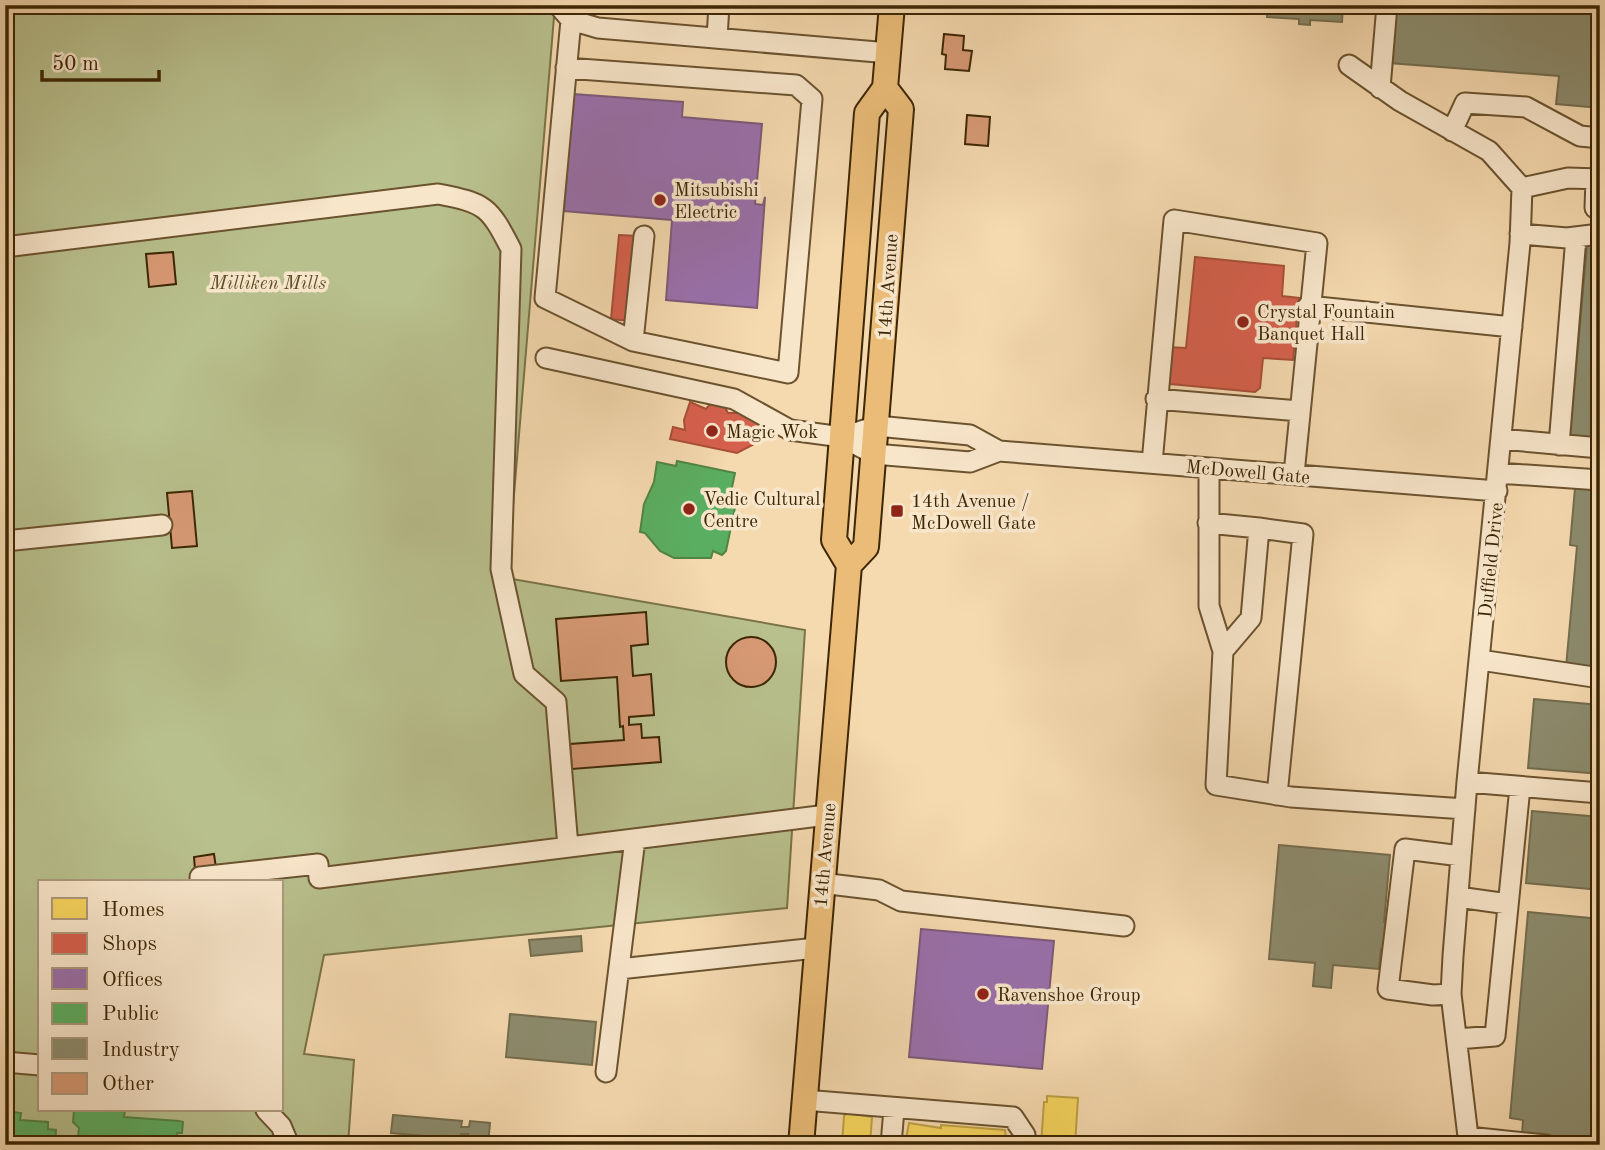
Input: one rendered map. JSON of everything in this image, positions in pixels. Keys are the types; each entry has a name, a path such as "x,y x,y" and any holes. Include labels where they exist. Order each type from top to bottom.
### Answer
{"main road":[{"name":"14th Avenue","path":"801,1145 849,565 834,540 867,113 885,88 892,5"},
{"name":"14th Avenue","path":"849,565 866,547 901,108 885,88"}],"street":[{"path":"717,38 719,5"},
{"path":"1380,88 1387,5"},
{"path":"566,68 796,85 813,99 788,373 633,341 545,298 566,68 564,12 598,28 888,53"},
{"path":"1349,65 1380,88 1489,152 1522,188 1568,178 1598,178 1595,208 1600,208"},
{"path":"1452,131 1465,103 1526,107 1580,136 1600,138"},
{"name":"Duffield Drive","path":"1469,1141 1451,995 1467,782 1502,439 1522,188"},
{"path":"5,247 438,194 472,201 494,215 511,249 500,569 524,674 556,702 568,847"},
{"path":"1152,463 1174,220 1317,243 1308,306 1294,474"},
{"path":"1520,234 1576,237 1600,234"},
{"path":"633,341 644,236"},
{"path":"1559,444 1576,237"},
{"path":"1308,306 1512,327"},
{"path":"546,358 734,398 790,430 842,437 877,426"},
{"path":"1156,399 1299,411"},
{"name":"McDowell Gate","path":"877,426 971,435 999,451 1209,468 1498,482 1600,480"},
{"name":"McDowell Gate","path":"842,437 874,454 970,463 999,451"},
{"path":"1502,439 1600,448"},
{"path":"1209,468 1209,606 1223,651 1216,785 1278,795 1465,809"},
{"path":"1208,523 1303,534 1278,795"},
{"path":"5,541 162,525"},
{"path":"1223,651 1251,618 1259,528"},
{"path":"1480,660 1600,678"},
{"path":"1467,782 1600,793"},
{"path":"1458,1039 1495,1036 1520,787"},
{"path":"200,877 318,864 319,878 827,815"},
{"path":"606,1072 635,839"},
{"path":"1451,995 1388,989 1405,849 1461,856"},
{"path":"821,883 879,890 901,901 1124,926"},
{"path":"1458,897 1508,904"},
{"path":"619,969 816,948"},
{"path":"5,1062 38,1065"},
{"path":"804,1100 1013,1117 1024,1135 1024,1145"},
{"path":"891,1145 894,1109"},
{"path":"268,1112 281,1126 289,1145"},
{"path":"1469,1141 1546,1145"}],"green space":[{"name":"Milliken Mills","path":"5,5 555,5 507,578 805,630 787,908 324,955 304,1054 354,1060 348,1145 5,1145"}],"building: Homes":[{"path":"1047,1096 1078,1098 1075,1145 1041,1145 1044,1102 1047,1102"},
{"path":"847,1113 872,1117 870,1145 842,1145 844,1116"},
{"path":"909,1123 941,1128 941,1125 1005,1130 1007,1145 905,1145"}],"building: Shops":[{"path":"619,235 638,236 630,321 611,319"},
{"name":"Crystal Fountain Banquet Hall","path":"1195,257 1284,266 1282,296 1299,298 1293,360 1263,358 1260,388 1255,392 1170,384 1166,379 1168,347 1186,348"},
{"path":"690,402 706,409 711,403 723,404 728,413 745,413 758,424 756,443 737,453 670,439 673,427 685,430 684,420"}],"building: Offices":[{"name":"Mitsubishi Electric","path":"573,94 683,102 682,117 762,124 755,204 763,205 765,197 757,308 666,300 672,220 564,211"},
{"path":"921,929 1054,941 1042,1069 909,1057"}],"building: Public":[{"name":"Vedic Cultural Centre","path":"677,461 735,473 731,492 737,498 726,551 722,555 713,551 711,558 674,558 660,551 645,533 640,532 644,504 654,482 657,462 676,466"},
{"path":"5,1111 21,1113 20,1120 48,1122 48,1129 56,1130 55,1145 5,1145"},
{"path":"74,1112 125,1112 124,1117 183,1122 182,1133 177,1133 176,1145 77,1145 79,1128 73,1122"}],"building: Industry":[{"path":"1268,5 1343,5 1342,22 1310,20 1310,25 1299,24 1299,19 1267,17"},
{"path":"1394,5 1600,5 1600,108 1556,104 1559,76 1389,63"},
{"path":"1587,245 1600,246 1600,438 1570,436"},
{"path":"1575,488 1600,490 1600,669 1566,667 1577,546 1570,545"},
{"path":"1534,699 1600,705 1600,774 1528,768"},
{"path":"1532,811 1600,817 1600,890 1526,883"},
{"path":"1279,845 1390,855 1384,922 1387,922 1385,949 1381,949 1379,969 1333,965 1331,988 1313,986 1315,963 1269,959"},
{"path":"1528,912 1600,919 1600,1140 1522,1134 1523,1120 1510,1118"},
{"path":"581,936 582,951 531,956 529,940"},
{"path":"510,1014 596,1022 592,1065 506,1057"},
{"path":"393,1115 462,1121 461,1127 469,1127 470,1121 490,1123 488,1145 467,1145 468,1134 461,1134 461,1139 391,1133"},
{"path":"390,1141 436,1145 390,1145"}],"building: Other":[{"path":"944,34 964,36 963,50 972,51 969,71 945,69 946,55 942,54"},
{"path":"967,115 990,117 988,146 965,144"},
{"path":"173,252 176,284 149,287 146,254"},
{"path":"192,491 197,546 172,548 167,493"},
{"path":"646,612 648,644 631,646 633,676 651,674 654,715 629,717 629,725 641,724 642,738 659,737 661,762 572,769 570,744 624,740 623,726 620,727 617,677 561,681 556,619"},
{"path":"751,637 769,644 776,662 769,680 751,687 733,680 726,662 733,644"},
{"path":"214,854 216,868 195,870 194,857"}],"place":[{"name":"Mitsubishi Electric","path":"660,200"},
{"name":"Crystal Fountain Banquet Hall","path":"1243,322"},
{"name":"Magic Wok","path":"712,431"},
{"name":"Vedic Cultural Centre","path":"689,509"},
{"name":"14th Avenue / McDowell Gate","path":"897,511"},
{"name":"Ravenshoe Group","path":"983,994"}]}
